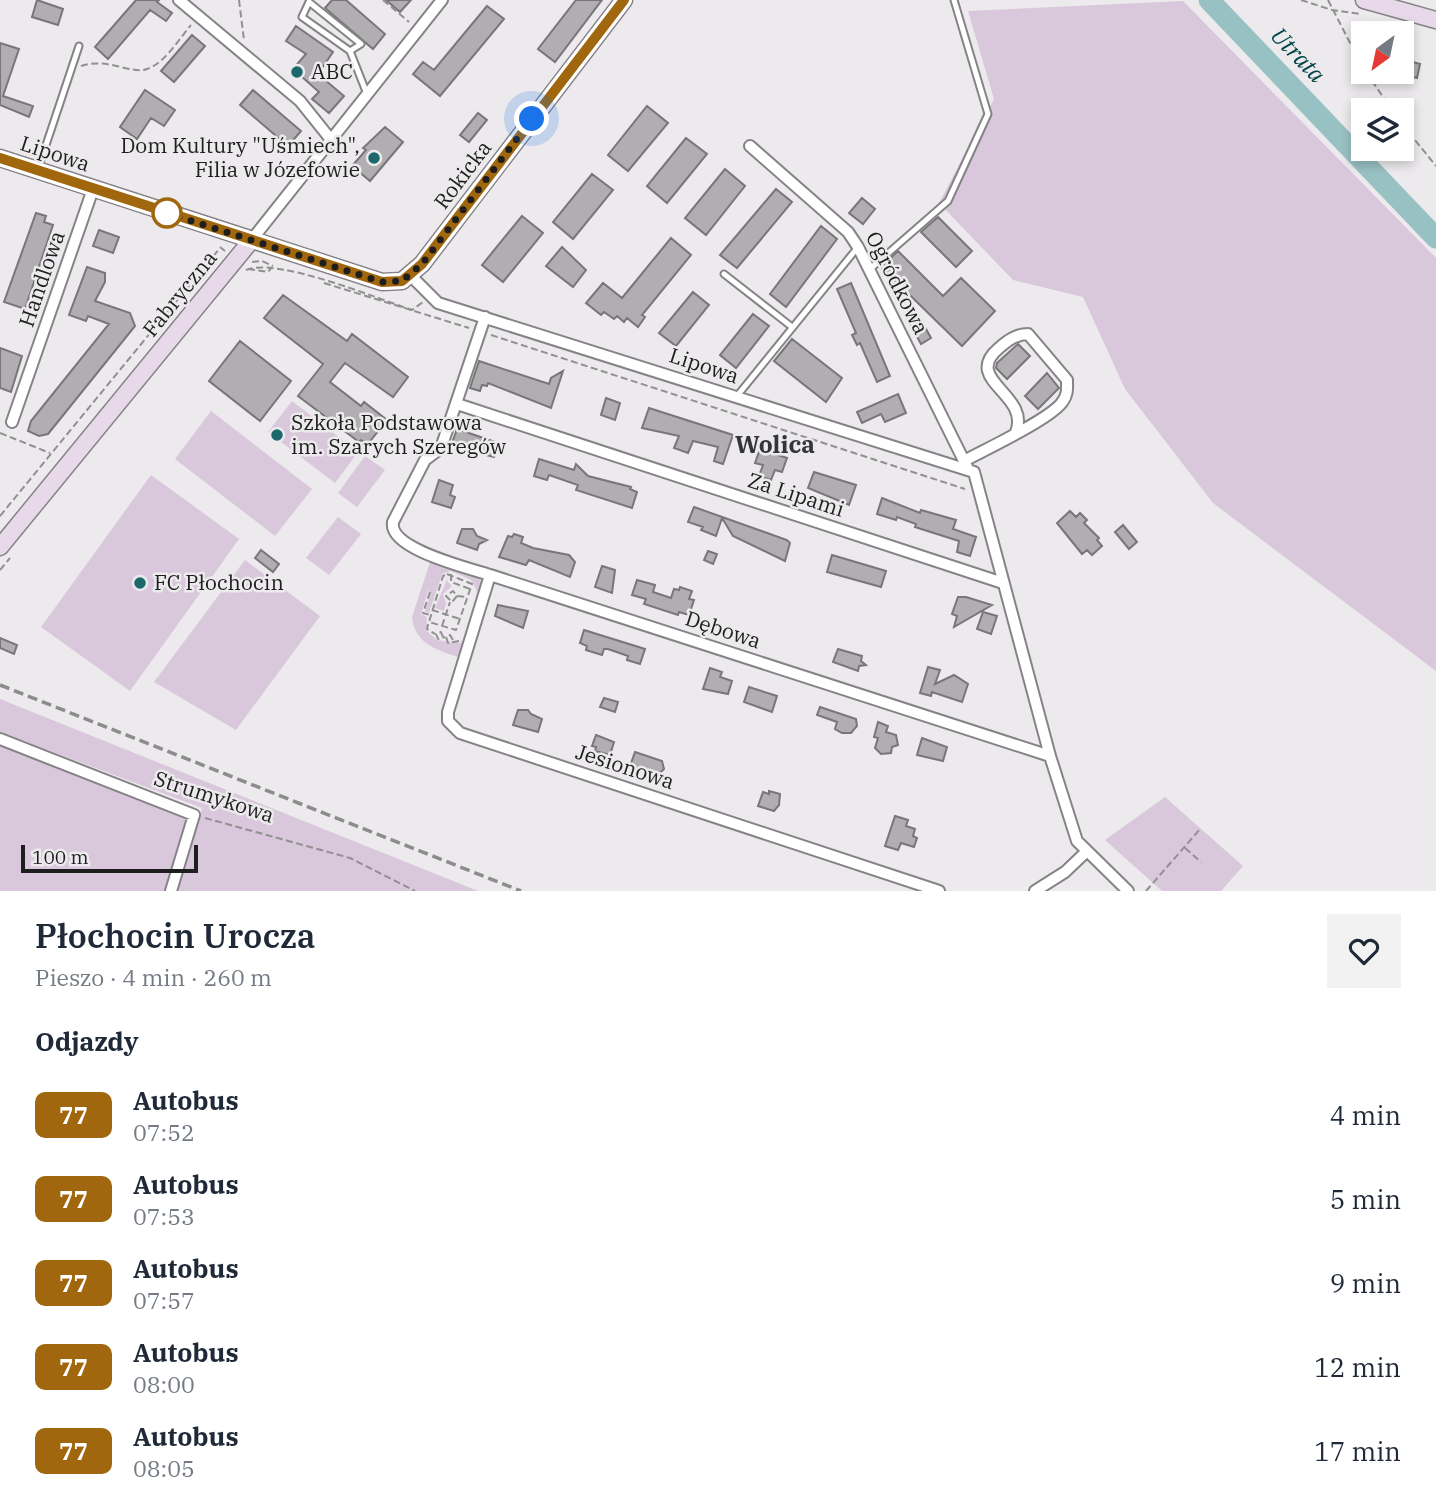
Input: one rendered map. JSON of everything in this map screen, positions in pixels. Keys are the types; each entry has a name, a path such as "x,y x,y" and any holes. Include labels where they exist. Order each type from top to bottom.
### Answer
{"main road":[{"name":"Rokicka","path":"411,276 624,0"},
{"path":"1364,0 1436,20"},
{"name":"Lipowa","path":"0,158 93,189 223,240 250,242 382,282 402,281 411,276"},
{"name":"Fabryczna","path":"0,547 239,266 250,242"}],"street":[{"path":"178,0 300,101 332,141"},
{"name":"Fabryczna","path":"250,242 442,0"},
{"name":"Ogródkowa","path":"750,146 848,232 870,269 966,465"},
{"name":"Handlowa","path":"12,422 93,189"},
{"name":"Lipowa","path":"411,276 427,295 438,303 735,399 966,465"},
{"path":"457,404 485,317"},
{"path":"1016,432 1019,424 1017,409 994,382 986,364 988,358 1008,340 1028,334 1067,380 1068,392 1058,408 966,465 974,472 1050,756 1077,841 1128,891"},
{"name":"Dębowa","path":"457,404 441,448 425,460 392,527 399,538 410,547 1050,756"},
{"name":"Za Lipami","path":"457,404 1003,583"},
{"name":"Jesionowa","path":"490,575 447,712 448,721 460,733 939,891"},
{"name":"Strumykowa","path":"0,739 194,815"},
{"path":"171,891 194,815"},
{"path":"1035,891 1065,872 1086,852"}],"lane":[{"path":"870,269 948,201 988,114 954,0"},
{"path":"350,51 361,44 308,1 302,18 350,51 367,94"},
{"path":"38,171 79,46"},
{"path":"735,399 858,247"},
{"path":"724,274 792,327"}],"path":[{"path":"239,0 245,55"},
{"path":"383,0 417,29"},
{"path":"1328,0 1351,45"},
{"path":"71,70 89,63 104,63 137,71 149,69 162,59 199,17"},
{"path":"1414,139 1436,166"},
{"path":"0,516 223,240 239,266"},
{"path":"239,266 262,261 426,317 481,331 980,494"},
{"path":"239,266 266,265 412,310 427,295"},
{"path":"0,433 51,454"},
{"path":"0,570 17,549"},
{"path":"452,574 450,580 455,584 475,592"},
{"path":"429,622 456,630 471,589 470,582 452,574 443,576 430,615 427,629 437,633 444,637 438,639 437,633 436,625"},
{"path":"450,602 446,596 453,591 458,577"},
{"path":"453,591 457,596"},
{"path":"430,592 423,613 430,615"},
{"path":"442,627 450,602 457,596 468,597"},
{"path":"432,610 461,620"},
{"name":"Strumykowa","path":"194,815 349,858 415,891"},
{"path":"1146,891 1200,828"},
{"path":"1184,847 1201,862"}],"shaded area":[{"path":"1183,1 1436,258 1436,671 1213,503 1125,389 1083,297 1013,280 939,203 994,99 968,11"},
{"path":"292,401 358,452 335,483 268,432"},
{"path":"211,411 312,489 275,536 175,459"},
{"path":"365,456 385,470 357,507 338,493"},
{"name":"FC Płochocin","path":"151,475 239,539 130,691 41,627"},
{"path":"338,517 361,534 329,575 306,558"},
{"path":"431,559 478,577 482,583 469,634 466,632 478,593 471,580 451,571 442,574 429,613 425,612 431,592 428,591 421,614 427,617 426,630 437,640 460,643 466,636 461,658 429,645 414,626 412,617"},
{"path":"245,560 320,616 236,730 154,682"},
{"path":"448,577 447,581 452,586 443,594 446,603 444,611 435,608"},
{"path":"0,699 478,891 177,891 202,808 0,732"},
{"path":"0,743 185,817 189,825 167,891 0,891"},
{"path":"1165,797 1243,866 1221,891 1162,891 1105,840"}],"building":[{"path":"37,0 63,9 58,25 32,17"},
{"path":"136,0 159,0 157,2 172,13 166,21 150,10 108,59 95,47"},
{"path":"332,0 346,0 385,34 373,49 325,8"},
{"path":"386,0 411,0 400,12"},
{"path":"576,0 602,0 555,62 538,49"},
{"path":"487,6 504,19 440,96 413,74 423,62 434,70"},
{"path":"296,26 333,52 318,74 344,96 329,113 312,99 319,92 293,69 306,54 286,41"},
{"path":"192,35 205,46 174,82 161,71"},
{"path":"0,43 19,49 3,96 33,106 29,117 0,105"},
{"path":"1414,62 1420,64 1417,78 1414,77"},
{"path":"145,90 175,110 164,126 151,118 137,139 120,127"},
{"path":"253,90 301,131 288,146 240,105"},
{"path":"647,106 668,123 628,171 608,155"},
{"path":"478,113 487,120 469,142 460,135"},
{"name":"Dom Kultury \"Uśmiech\", Filia w Józefowie","path":"385,127 403,142 370,181 352,166 366,150 363,148"},
{"path":"686,138 707,154 667,203 647,186"},
{"path":"725,169 745,186 706,235 685,218"},
{"path":"592,174 613,190 573,239 553,222"},
{"path":"776,189 792,202 737,268 720,255"},
{"path":"862,198 875,209 863,224 849,213"},
{"path":"36,213 46,216 44,222 53,225 25,309 4,302"},
{"path":"522,216 543,233 503,282 482,265"},
{"path":"938,217 972,251 956,267 921,232"},
{"path":"821,226 837,239 786,307 770,294"},
{"path":"99,230 119,237 113,253 93,246"},
{"path":"671,238 691,255 642,315 645,317 638,327 627,318 624,322 617,316 614,319 604,312 601,315 586,303 603,283 622,298"},
{"path":"562,247 586,270 573,287 546,266"},
{"path":"898,251 943,296 961,278 995,311 962,346 881,267"},
{"path":"87,267 105,273 105,282 95,301 130,313 135,326 48,434 39,436 28,431 31,421 109,324 88,316 86,321 69,315"},
{"path":"851,283 890,376 877,382 860,343 857,345 852,335 856,333 837,289"},
{"path":"693,292 709,305 676,346 659,333"},
{"path":"283,295 347,341 352,334 408,377 393,397 345,363 330,382 361,406 364,402 387,420 367,445 361,440 359,442 298,396 323,364 264,318"},
{"path":"917,313 931,338 921,344 907,318"},
{"path":"753,314 769,326 736,368 720,355"},
{"path":"792,339 842,378 826,402 774,361"},
{"path":"240,341 291,381 260,421 209,381"},
{"path":"1018,344 1030,356 1007,379 996,368 997,363"},
{"path":"0,348 22,356 11,392 0,388"},
{"path":"479,361 549,384 551,378 563,371 551,408 488,383 487,386 482,385 480,391 470,388"},
{"path":"1047,373 1059,388 1038,409 1025,396"},
{"path":"898,394 906,413 885,422 881,414 862,423 857,412"},
{"path":"606,398 620,403 615,420 601,415"},
{"path":"649,408 733,435 723,464 714,461 718,447 693,441 688,453 674,448 679,436 642,428"},
{"path":"457,429 498,443 494,457 451,446"},
{"path":"760,449 787,458 782,472 775,470 771,480 759,476 763,465 755,463"},
{"path":"539,459 574,470 576,464 588,476 631,487 630,489 637,492 632,508 576,490 578,485 549,475 547,480 534,476"},
{"path":"814,472 856,485 849,505 808,488"},
{"path":"439,480 453,485 450,495 455,497 451,508 432,502"},
{"path":"882,498 920,513 921,510 956,520 953,529 976,537 970,556 957,552 959,541 915,527 916,524 897,517 896,520 877,514"},
{"path":"694,507 787,540 790,543 785,561 733,536 722,518 716,536 701,530 703,527 688,522"},
{"path":"1070,511 1076,517 1080,513 1087,520 1084,523 1099,538 1097,540 1102,546 1092,555 1087,550 1082,554 1057,523"},
{"path":"1123,525 1137,542 1129,549 1115,532"},
{"path":"462,529 473,529 477,536 487,540 479,544 477,550 457,543"},
{"path":"514,534 523,537 521,543 533,548 569,555 575,562 570,577 529,560 526,565 499,557 508,536 512,537"},
{"path":"261,550 279,564 273,572 255,558"},
{"path":"708,551 717,554 713,564 704,560"},
{"path":"832,555 886,571 881,587 827,572"},
{"path":"602,566 615,570 612,593 595,587"},
{"path":"637,580 655,585 653,592 671,598 674,589 679,590 680,587 692,591 689,599 694,600 689,615 679,612 678,615 644,604 646,599 632,595"},
{"path":"958,597 992,605 954,627 957,616 952,614"},
{"path":"498,605 528,611 523,628 495,616"},
{"path":"983,612 997,616 991,634 977,629"},
{"path":"584,630 645,649 640,664 627,660 628,656 608,649 604,649 602,655 586,650 587,646 580,643"},
{"path":"0,638 17,645 14,654 0,648"},
{"path":"838,649 862,656 861,661 866,665 859,666 858,671 833,662"},
{"path":"928,667 940,670 935,684 954,675 968,684 962,702 932,692 931,696 920,693"},
{"path":"710,668 722,672 720,677 732,681 728,694 703,689"},
{"path":"749,687 777,696 772,712 744,702"},
{"path":"604,698 618,702 615,712 600,707"},
{"path":"820,707 856,719 857,726 851,733 842,733 835,729 837,722 817,715"},
{"path":"518,710 528,710 542,719 538,732 513,725"},
{"path":"878,722 888,726 886,732 896,735 898,745 892,747 891,753 881,754 875,748 878,738 874,737"},
{"path":"596,735 614,742 610,755 595,751 596,747 592,746"},
{"path":"922,738 947,747 943,761 917,755"},
{"path":"635,752 662,761 664,769 657,776 630,766"},
{"path":"769,791 780,794 779,805 774,811 758,806 763,792 769,794"},
{"path":"895,816 908,820 906,826 915,829 913,836 917,838 914,847 901,843 898,850 885,846"}],"waterway":[{"name":"Utrata","path":"1209,0 1436,238"}],"railway":[{"path":"0,685 521,891"}],"bus line":[{"name":"77","path":"0,158 250,242 382,282 402,281 422,264 624,0"}],"place":[{"name":"ABC","path":"297,72"},
{"name":"Dom Kultury \"Uśmiech\", Filia w Józefowie","path":"374,158"},
{"name":"Szkoła Podstawowa im. Szarych Szeregów","path":"277,435"},
{"name":"FC Płochocin","path":"140,583"}],"district":[{"name":"Wolica","path":"775,445"}],"route":[{"path":"167,213 250,242 382,282 402,281 422,264 532,119"}]}
